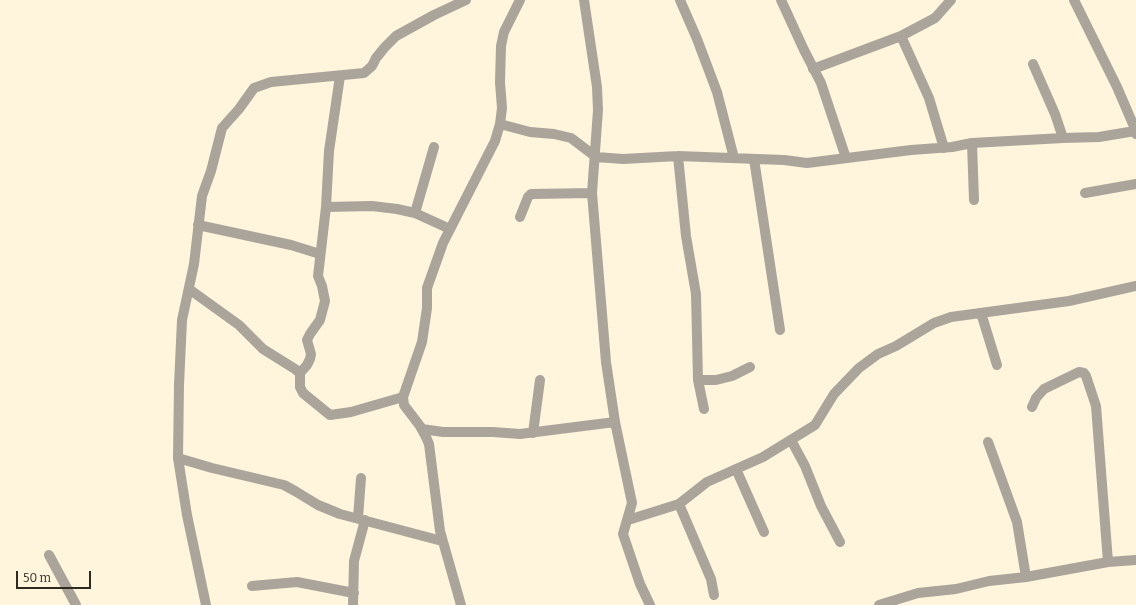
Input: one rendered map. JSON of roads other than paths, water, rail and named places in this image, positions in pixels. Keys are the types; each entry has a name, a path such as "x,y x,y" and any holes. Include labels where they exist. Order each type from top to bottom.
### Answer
{"street":[{"path":"206,605 187,515 178,458 179,385 182,320 194,264 202,196 211,171 222,128 239,109 254,88 271,82 364,73 372,66 376,58 396,36 434,15 466,0"},
{"path":"461,605 442,541 434,496 431,455 426,437 422,429 404,405 403,397 422,342 427,308 428,288 443,243 495,141 500,124 501,46 504,32 520,0"},
{"path":"584,0 597,87 598,110 596,157 592,193 606,362 615,422 632,503 623,534 640,584 650,605"},
{"path":"680,0 697,39 717,92 734,158"},
{"path":"781,0 821,83 846,158"},
{"path":"813,69 901,36 935,18 951,0"},
{"path":"500,124 530,132 554,134 571,138 596,157 623,159 678,156 784,160 807,163 911,150 944,148 972,143 1099,137 1136,132 1117,87 1074,0"},
{"path":"901,36 929,98 944,148"},
{"path":"1033,64 1055,114 1063,138"},
{"path":"340,76 329,151 326,207 318,276 325,301 320,320 310,334 308,340 311,354 310,359 300,373 300,387 303,393 330,415 351,412 403,397"},
{"path":"972,143 974,200"},
{"path":"415,213 434,147"},
{"path":"678,156 686,236 696,294 698,380 704,409"},
{"path":"754,159 780,330"},
{"path":"1085,193 1136,184"},
{"path":"520,217 528,197 531,194 592,193"},
{"path":"326,207 372,206 415,213 450,229"},
{"path":"198,225 291,245 320,254"},
{"path":"628,520 679,504 707,482 763,457 792,440 815,425 834,394 859,368 878,354 896,346 934,322 951,317 1069,301 1136,286"},
{"path":"189,289 239,325 263,349 300,373"},
{"path":"981,314 997,364"},
{"path":"698,380 716,380 732,376 750,367"},
{"path":"1032,407 1036,398 1044,389 1079,372 1084,373 1086,376 1096,406 1108,562"},
{"path":"533,432 540,380"},
{"path":"422,429 443,432 493,432 520,434 615,422"},
{"path":"792,440 805,466 821,506 840,542"},
{"path":"988,442 1016,522 1026,577"},
{"path":"178,458 212,468 284,485 318,505 340,514 442,541"},
{"path":"736,469 764,532"},
{"path":"353,605 354,561 361,519 361,478"},
{"path":"679,504 711,579 714,595"},
{"path":"49,555 76,605"},
{"path":"879,605 918,593 956,589 989,581 1026,577 1108,562 1136,560"},
{"path":"252,586 297,582 354,594"}]}
